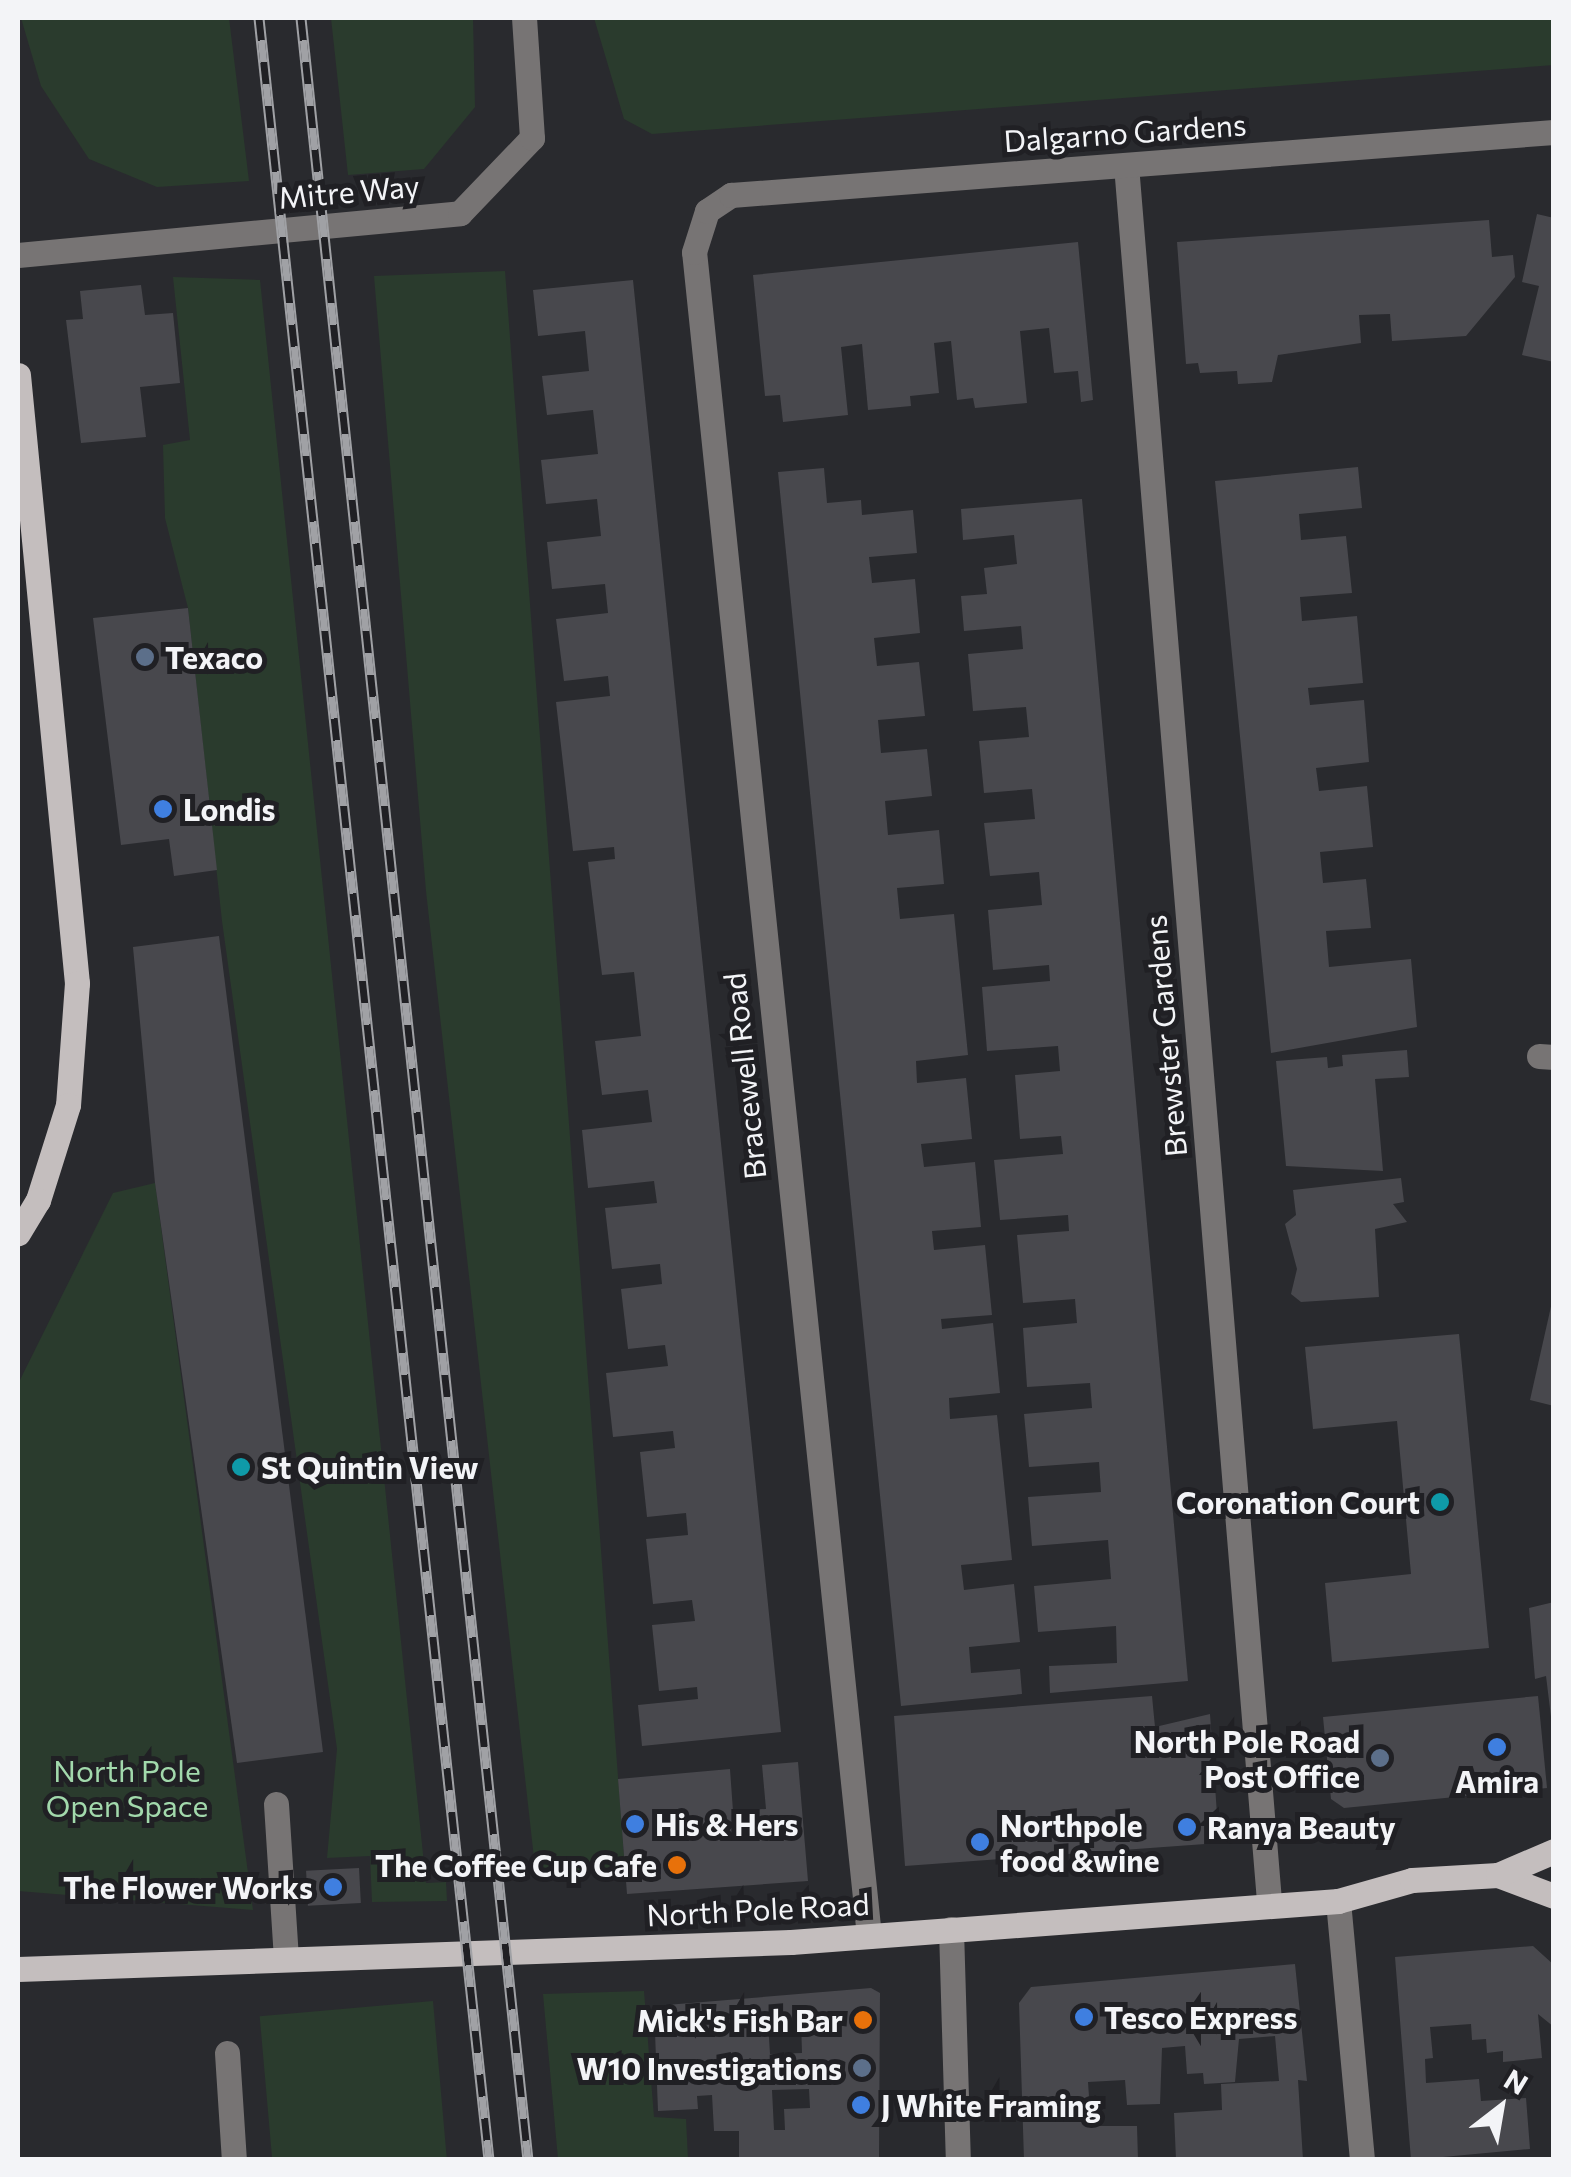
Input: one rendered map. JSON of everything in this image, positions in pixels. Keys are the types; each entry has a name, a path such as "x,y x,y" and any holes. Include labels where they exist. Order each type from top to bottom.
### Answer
{"main road":[{"path":"18,375 77,983 68,1104 38,1200 18,1233"},
{"path":"1498,1875 1554,1851"},
{"name":"North Pole Road","path":"18,1969 868,1936 1269,1902 1338,1901 1412,1880 1498,1875"},
{"path":"1498,1875 1554,1896"}],"street":[{"name":"Mitre Way","path":"18,255 460,213 532,138 524,18"},
{"name":"Dalgarno Gardens","path":"706,211 731,195 1554,132"},
{"name":"Brewster Gardens","path":"1126,165 1269,1902"},
{"name":"Bracewell Road","path":"706,211 694,252 868,1936"},
{"path":"276,1804 286,1959"},
{"path":"1338,1901 1362,2160"},
{"path":"951,1930 958,2160"},
{"path":"227,2054 234,2160"}],"green space":[{"path":"21,18 229,18 249,181 157,187 89,159 41,86"},
{"path":"331,18 473,18 475,107 424,169 348,175"},
{"path":"594,18 1553,18 1554,65 652,134 624,119"},
{"path":"505,271 625,1870 536,1876 426,891 374,276"},
{"path":"173,277 260,280 426,1883 446,1882 447,1901 372,1902 370,1856 327,1858 337,1749 222,921 188,608 165,518 163,445 190,440"},
{"name":"North Pole Open Space","path":"155,1183 253,1910 18,1891 18,1384 113,1193"},
{"path":"644,1991 654,2117 686,2119 688,2159 558,2159 543,1994"},
{"path":"433,2001 447,2159 272,2160 260,2016"}],"building":[{"path":"1537,214 1554,218 1554,362 1522,355 1539,286 1522,282"},
{"path":"1489,220 1492,257 1513,255 1515,277 1466,336 1392,341 1390,314 1359,315 1361,343 1278,355 1272,382 1238,384 1237,371 1200,373 1198,363 1186,364 1177,242"},
{"path":"1078,242 1093,400 1081,402 1078,371 1054,373 1049,328 1020,331 1027,403 975,408 973,398 957,400 951,341 934,343 939,393 910,396 911,406 868,410 862,344 841,347 848,415 783,422 780,395 765,396 753,275"},
{"path":"633,280 781,1732 642,1746 638,1705 698,1699 697,1687 659,1691 652,1625 695,1621 692,1600 653,1604 646,1539 688,1535 686,1513 647,1517 640,1452 675,1448 673,1431 613,1437 606,1373 668,1366 665,1345 628,1349 621,1289 662,1284 660,1264 612,1269 605,1208 657,1203 654,1181 588,1188 582,1130 652,1122 648,1090 602,1095 595,1041 641,1036 634,972 602,975 588,862 615,859 614,847 573,851 556,702 610,696 608,676 564,681 556,619 608,613 605,584 552,589 547,542 601,536 597,499 546,504 541,460 598,454 593,410 547,415 542,376 589,371 585,331 538,336 533,290"},
{"path":"141,285 145,315 173,313 180,383 140,387 146,437 81,443 66,320 83,319 80,291"},
{"path":"1358,467 1362,508 1299,514 1301,540 1346,536 1352,593 1300,597 1302,621 1357,616 1363,683 1308,688 1310,705 1364,700 1369,762 1316,768 1319,791 1367,786 1373,847 1320,852 1323,883 1366,879 1371,928 1326,931 1329,967 1411,959 1417,1027 1271,1053 1215,481"},
{"path":"824,468 827,503 861,500 862,515 913,510 917,553 869,557 872,583 915,579 920,633 874,638 877,666 919,662 925,716 878,720 881,753 927,749 932,796 885,801 888,835 939,830 944,884 897,888 900,919 954,914 968,1055 916,1061 917,1083 966,1078 972,1139 921,1144 924,1167 975,1162 981,1227 932,1231 934,1250 985,1245 992,1315 941,1319 942,1329 993,1323 1000,1393 949,1398 950,1419 997,1415 1012,1560 961,1565 964,1590 1014,1584 1020,1642 969,1647 971,1673 1020,1669 1022,1694 901,1706 778,472"},
{"path":"1082,499 1188,1681 1050,1693 1049,1666 1117,1663 1116,1626 1038,1632 1034,1586 1111,1579 1108,1540 1032,1546 1028,1497 1101,1492 1099,1462 1029,1467 1024,1414 1092,1408 1090,1383 1027,1387 1023,1328 1077,1323 1075,1299 1023,1303 1017,1235 1069,1231 1068,1215 1000,1220 994,1160 1063,1154 1061,1136 1020,1139 1015,1075 1060,1071 1058,1046 987,1051 982,987 1050,981 1049,965 993,970 988,910 1042,905 1039,872 990,876 984,823 1035,819 1032,789 984,793 979,741 1029,737 1026,707 973,711 968,654 1023,649 1021,626 964,631 961,596 987,594 984,568 1017,564 1014,535 963,540 961,509"},
{"path":"188,608 217,870 174,876 169,839 121,845 93,618"},
{"name":"St Quintin View","path":"219,936 323,1752 237,1763 155,1183 133,947"},
{"path":"1407,1050 1409,1077 1375,1079 1383,1171 1286,1166 1276,1061 1327,1057 1328,1068 1343,1066 1342,1055"},
{"path":"1401,1178 1404,1202 1393,1204 1407,1222 1375,1229 1379,1297 1301,1302 1291,1294 1297,1269 1285,1224 1296,1215 1293,1190"},
{"path":"1554,1302 1554,1406 1530,1400"},
{"name":"Coronation Court","path":"1459,1334 1489,1648 1332,1662 1325,1583 1411,1574 1397,1421 1313,1429 1305,1347"},
{"path":"1554,1602 1551,1717 1546,1676 1535,1679 1529,1608"},
{"path":"1152,1696 1155,1727 1210,1714 1219,1843 905,1866 894,1716"},
{"path":"1538,1696 1547,1788 1344,1808 1331,1799 1323,1717"},
{"path":"798,1762 808,1881 627,1894 618,1779 730,1769 733,1811 766,1809 762,1765"},
{"name":"The Flower Works","path":"359,1868 361,1903 308,1906 306,1871"},
{"path":"1533,1946 1554,1965 1554,2027 1538,2014 1542,2058 1503,2062 1503,2051 1487,2053 1486,2039 1472,2040 1471,2024 1430,2027 1433,2058 1425,2059 1426,2083 1479,2079 1481,2101 1526,2098 1530,2149 1411,2160 1395,1957"},
{"path":"1295,1964 1307,2081 1298,2080 1303,2160 1176,2160 1174,2113 1222,2110 1221,2084 1279,2081 1275,2036 1239,2039 1235,2082 1204,2084 1203,2073 1187,2074 1185,2046 1162,2048 1160,2104 1127,2105 1125,2080 1088,2082 1091,2126 1137,2126 1138,2160 1024,2160 1019,2003 1031,1987"},
{"path":"871,1988 880,1993 879,2160 739,2160 739,2131 714,2131 712,2095 697,2096 698,2109 658,2111 654,2006","holes":["801,2021 802,2053 770,2054 768,2022","809,2089 810,2108 784,2109 785,2130 774,2130 772,2090"]}],"railway":[{"path":"259,18 489,2160"},
{"path":"301,18 528,2160"}],"place":[{"name":"Texaco","path":"145,657"},
{"name":"Londis","path":"163,809"},
{"name":"St Quintin View","path":"241,1467"},
{"name":"Coronation Court","path":"1440,1502"},
{"name":"Amira","path":"1497,1747"},
{"name":"North Pole Road Post Office","path":"1380,1758"},
{"name":"His & Hers","path":"635,1824"},
{"name":"Ranya Beauty","path":"1187,1827"},
{"name":"Northpole food &wine","path":"980,1842"},
{"name":"The Coffee Cup Cafe","path":"677,1865"},
{"name":"The Flower Works","path":"333,1887"},
{"name":"Tesco Express","path":"1084,2017"},
{"name":"Mick's Fish Bar","path":"863,2020"},
{"name":"W10 Investigations","path":"862,2068"},
{"name":"J White Framing","path":"861,2105"}]}
